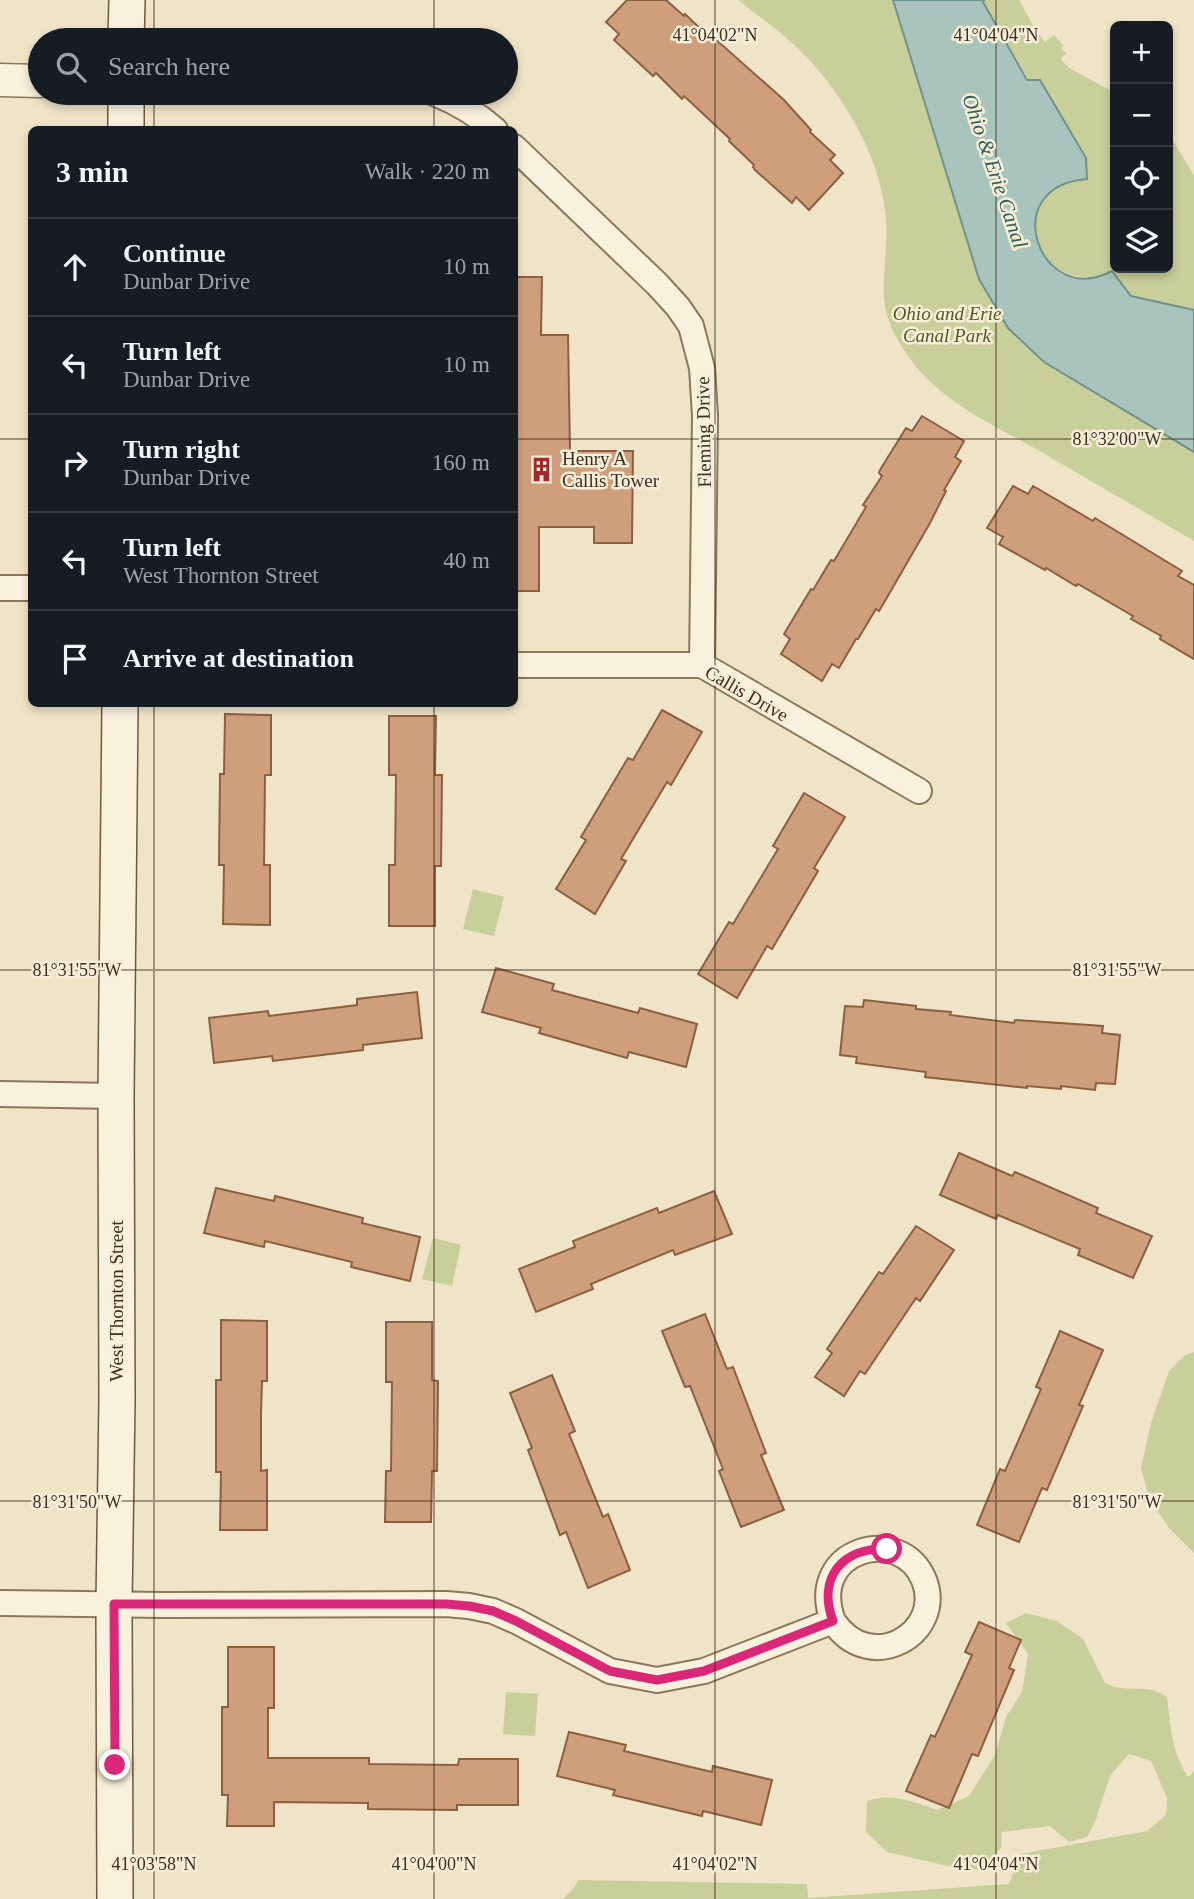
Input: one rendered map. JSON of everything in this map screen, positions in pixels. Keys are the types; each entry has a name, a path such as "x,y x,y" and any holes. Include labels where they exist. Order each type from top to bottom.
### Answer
{"main road":[{"path":"126,28 127,0"},
{"path":"126,105 126,126"},
{"name":"West Thornton Street","path":"115,1899 116,1096 120,707"}],"street":[{"path":"0,80 28,80"},
{"path":"462,105 490,126"},
{"name":"Fleming Drive","path":"518,150 657,284 691,326 702,368 705,416 702,665"},
{"path":"0,588 28,588"},
{"name":"Callis Drive","path":"518,665 702,665 919,791"},
{"path":"0,1094 116,1096"},
{"path":"880,1549 903,1554 914,1563 923,1578 927,1593 926,1609 918,1628 907,1638 882,1648 870,1647 853,1642 833,1621 828,1609 830,1580 839,1566 856,1554 880,1549"},
{"path":"0,1603 469,1606 493,1611 516,1621 610,1671 657,1680 704,1671 833,1621"}],"green space":[{"name":"Ohio and Erie Canal Park","path":"738,0 893,0 979,279 1090,390 1194,452 1194,541 967,410 917,368 898,340 886,312 884,201 879,179 863,138 828,82 814,65 787,39"},
{"path":"1019,0 1045,42 1054,35 1063,45 1061,48 1066,53 1061,59 1069,68 1110,90 1110,273 1173,273 1173,141 1194,175 1194,310 1131,296 1107,274 1083,277 1063,272 1048,260 1038,245 1035,227 1037,210 1047,194 1065,183 1087,179 983,2"},
{"path":"473,889 504,897 494,936 463,929"},
{"path":"433,1238 461,1245 452,1286 422,1279"},
{"path":"1194,1352 1194,1553 1169,1528 1149,1498 1141,1468 1151,1423 1169,1371 1185,1355"},
{"path":"1026,1613 1057,1621 1083,1639 1105,1683 1119,1688 1151,1690 1167,1697 1178,1757 1188,1777 1194,1771 1194,1899 563,1899 578,1880 807,1884 808,1898 1009,1884 1020,1854 1147,1831 1166,1815 1167,1798 1151,1761 1129,1754 1110,1776 1095,1822 1087,1837 1069,1842 1050,1826 1002,1832 1001,1848 980,1870 948,1866 887,1852 866,1832 867,1801 894,1798 937,1810 969,1796 995,1755 1006,1717 1022,1692 1028,1654 1006,1623"},
{"path":"506,1692 538,1694 535,1736 503,1734"}],"water":[{"name":"Ohio & Erie Canal","path":"893,0 984,0 1027,80 1040,80 1086,158 1087,179 1059,187 1042,202 1035,221 1038,242 1048,261 1065,274 1086,279 1110,272 1131,296 1194,310 1194,452 1044,362 1008,328 979,279"}],"building":[{"path":"627,0 666,0 684,16 685,14 784,100 810,132 835,155 830,160 843,173 809,210 796,197 792,203 755,170 754,165 730,139 684,96 682,99 656,73 653,76 614,40 619,34 606,22"},
{"name":"Henry A Callis Tower","path":"518,277 542,277 541,335 568,335 570,451 633,451 632,543 594,543 594,527 539,527 539,591 518,591"},
{"path":"922,416 964,441 955,457 961,461 944,490 946,491 930,523 879,611 876,609 839,668 832,664 822,681 781,654 790,639 784,634 811,589 813,590 831,560 834,561 866,507 863,505 882,476 880,470 906,428 912,431"},
{"path":"1013,486 1028,494 1033,486 1093,521 1095,518 1182,571 1178,576 1194,585 1194,659 1131,619 1133,616 1078,584 1076,586 999,544 1003,537 987,528"},
{"path":"662,710 702,732 671,785 667,782 621,859 626,861 595,914 556,889 586,840 581,837 628,758 633,760"},
{"path":"225,714 271,715 271,775 265,775 264,865 270,865 270,925 223,924 224,865 219,865 220,774 224,774"},
{"path":"389,716 436,716 435,775 442,775 441,866 435,866 435,926 389,926 389,865 395,865 396,775 389,775"},
{"path":"804,793 845,817 814,868 818,871 772,949 767,946 737,998 698,974 729,922 733,924 778,849 773,846"},
{"path":"496,968 554,984 552,990 638,1013 640,1008 697,1024 686,1067 629,1052 627,1058 539,1033 541,1028 482,1012"},
{"path":"417,992 422,1038 363,1045 363,1050 273,1061 272,1056 214,1063 209,1018 268,1011 269,1016 357,1005 357,999"},
{"path":"864,1000 1014,1023 1015,1020 1103,1026 1102,1033 1120,1035 1115,1084 1096,1083 1095,1090 1061,1086 1061,1089 1027,1088 925,1077 926,1072 856,1063 857,1057 840,1055 845,1006 863,1007"},
{"path":"959,1153 1012,1176 1015,1172 1098,1208 1096,1213 1152,1236 1133,1278 1078,1255 1080,1249 998,1215 996,1219 940,1195"},
{"path":"216,1188 274,1201 275,1196 363,1218 362,1223 420,1237 410,1281 351,1267 352,1262 265,1241 264,1247 204,1233"},
{"path":"714,1191 732,1234 675,1255 673,1250 591,1284 593,1289 536,1312 519,1269 575,1247 573,1241 657,1208 659,1213"},
{"path":"916,1226 954,1250 920,1301 916,1298 865,1374 860,1371 844,1396 815,1377 832,1353 827,1349 879,1272 883,1274"},
{"path":"705,1314 727,1369 733,1367 766,1453 761,1455 784,1510 741,1527 719,1471 723,1469 690,1386 685,1387 662,1331"},
{"path":"221,1320 267,1321 267,1381 262,1381 261,1471 267,1470 267,1530 220,1530 221,1472 216,1472 216,1380 221,1380"},
{"path":"386,1322 432,1322 432,1380 438,1381 437,1471 432,1471 431,1522 385,1522 386,1471 391,1471 392,1382 386,1382"},
{"path":"1060,1331 1103,1350 1079,1405 1083,1406 1047,1490 1042,1488 1019,1542 977,1525 1000,1469 1005,1471 1041,1389 1036,1387"},
{"path":"552,1375 575,1431 569,1434 603,1517 608,1514 630,1570 588,1588 566,1532 560,1535 528,1450 532,1448 510,1393"},
{"path":"979,1622 1021,1640 1009,1668 1014,1670 978,1756 972,1754 949,1808 906,1791 931,1735 935,1737 972,1655 965,1652"},
{"path":"228,1647 274,1647 274,1708 268,1708 268,1758 369,1758 369,1764 458,1765 459,1759 518,1759 518,1805 457,1805 457,1810 368,1809 368,1803 274,1802 274,1826 227,1826 228,1795 222,1795 222,1707 228,1707"},
{"path":"569,1732 626,1745 624,1751 712,1772 713,1766 772,1780 761,1825 703,1811 702,1816 613,1795 615,1790 557,1776"}],"place":[{"name":"Henry A Callis Tower","path":"542,469"}],"route":[{"path":"115,1765 114,1604 321,1603 469,1606 493,1611 516,1621 610,1671 657,1680 704,1671 833,1621 828,1609 828,1593 834,1572 856,1554 872,1549 887,1549"}]}
